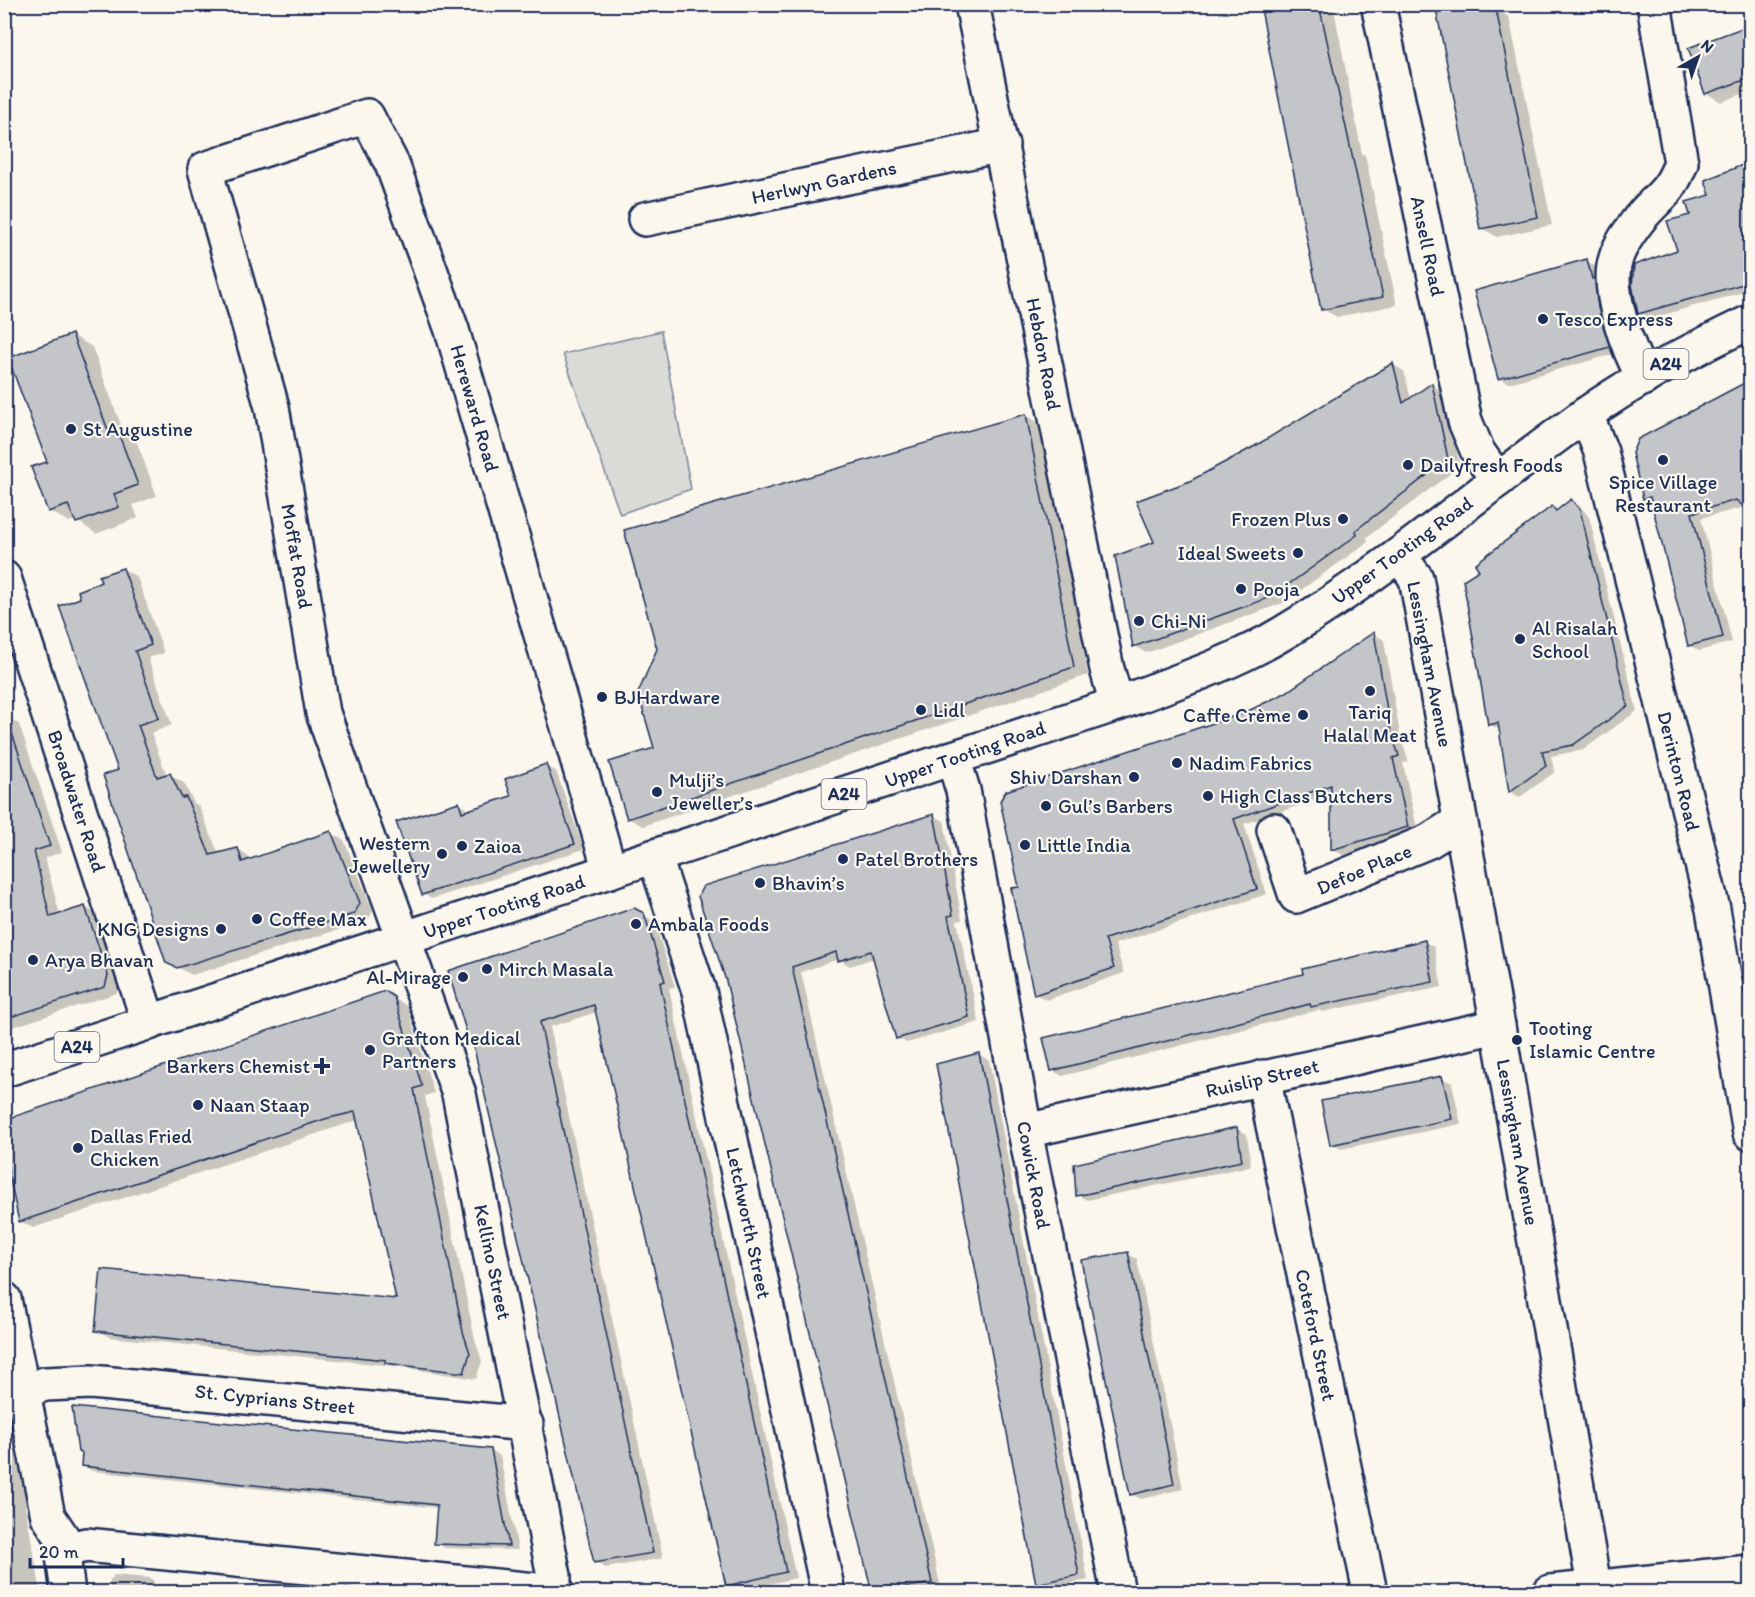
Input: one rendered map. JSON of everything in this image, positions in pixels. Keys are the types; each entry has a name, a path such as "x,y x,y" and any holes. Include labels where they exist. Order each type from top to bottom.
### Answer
{"main road":[{"name":"Hebdon Road","path":"972,4 1107,669 1117,704"},
{"name":"Ansell Road","path":"1378,4 1465,421 1478,452 1498,480"},
{"path":"1644,378 1632,356 1618,313 1615,259 1629,233 1642,216 1662,198 1675,181 1681,164 1654,4"},
{"name":"Hereward Road","path":"205,168 368,116 392,164 452,330 610,871"},
{"name":"Herlwyn Gardens","path":"645,219 1002,145"},
{"name":"Moffat Road","path":"205,168 272,407 323,713 356,810 405,939"},
{"name":"Upper Tooting Road","path":"4,1070 655,858 1117,704 1262,645 1399,555 1586,414 1694,348 1750,322"},
{"name":"Derinton Road","path":"1586,414 1603,464 1713,909 1750,1133"},
{"name":"Lessingham Avenue","path":"1399,555 1416,578 1498,1026 1594,1590"},
{"name":"Broadwater Road","path":"4,578 149,1023"},
{"name":"Cowick Road","path":"953,758 963,790 1025,1131 1118,1593"},
{"name":"Defoe Place","path":"1274,830 1296,896 1429,841 1459,822"},
{"name":"Letchworth Street","path":"655,858 699,991 828,1593"},
{"name":"Kellino Street","path":"405,939 459,1094 526,1424 555,1592"},
{"name":"Ruislip Street","path":"1025,1131 1498,1026"},
{"name":"Coteford Street","path":"1263,1077 1370,1593"},
{"path":"4,1299 24,1391 34,1457 48,1516 70,1549"},
{"name":"St. Cyprians Street","path":"24,1391 45,1384 91,1382 526,1424"},
{"path":"68,1593 63,1556 70,1549 86,1545 102,1545 347,1582 555,1592"},
{"path":"1550,1593 1750,1572"}],"shaded area":[{"path":"661,331 691,489 620,514 563,354"}],"building":[{"path":"1260,4 1319,4 1383,297 1321,310"},
{"path":"1435,4 1495,4 1538,217 1480,229"},
{"path":"1750,25 1750,78 1705,94 1688,48"},
{"path":"1745,164 1750,184 1750,282 1638,314 1632,285 1634,265 1677,250 1667,221 1690,215 1686,202 1710,195 1705,180"},
{"name":"Tesco Express","path":"1587,259 1592,279 1595,278 1598,307 1610,347 1498,379 1474,291"},
{"name":"St Augustine","path":"72,334 108,430 116,427 138,485 114,494 119,507 76,523 68,505 48,512 31,467 47,462 8,358"},
{"path":"1393,363 1403,403 1432,383 1448,459 1356,530 1357,535 1271,597 1133,647 1115,556 1154,542 1136,501 1190,481 1255,446"},
{"path":"1750,380 1750,512 1736,500 1692,513 1723,637 1688,646 1650,497 1643,499 1632,453 1638,439"},
{"path":"1026,414 1074,667 627,819 609,762 654,748 638,693 657,649 624,530"},
{"path":"1571,499 1580,510 1628,706 1573,745 1542,751 1546,766 1509,792 1498,723 1488,725 1463,580 1479,570 1475,564 1552,506 1556,511"},
{"path":"123,568 151,645 135,651 159,718 138,725 157,777 170,773 182,798 186,797 210,855 238,848 242,862 331,831 360,903 354,914 177,968 166,963 103,775 118,770 59,606 80,598 78,591 101,582 99,576"},
{"path":"1374,632 1390,728 1399,756 1393,758 1408,827 1331,850 1331,785 1234,819 1257,889 1105,939 1114,968 1034,995 1011,888 1019,887 1000,801 1006,791 1244,713 1285,693"},
{"path":"10,727 50,846 34,851 50,917 85,906 108,975 105,987 4,1019 4,728"},
{"path":"546,764 575,844 422,895 396,822 459,802 462,812 511,796 505,779"},
{"path":"934,814 953,915 948,916 969,1017 896,1039 871,951 838,961 836,952 792,967 932,1583 872,1593 726,981 698,896 703,886"},
{"path":"634,908 644,913 665,981 660,983 786,1572 726,1586 594,1005 540,1022 653,1553 594,1563 473,1044 470,1044 448,971"},
{"path":"1425,940 1433,982 1311,1007 1310,1004 1051,1071 1043,1038 1303,974 1302,969"},
{"path":"385,991 394,997 422,1086 414,1089 463,1332 470,1353 464,1373 385,1363 386,1360 95,1331 101,1269 396,1299 355,1112 325,1119 19,1222 4,1151 4,1120"},
{"path":"979,1053 1079,1575 1036,1584 936,1064"},
{"path":"1442,1076 1452,1119 1330,1145 1321,1101"},
{"path":"1237,1127 1242,1161 1076,1196 1074,1164"},
{"path":"1128,1252 1174,1484 1130,1495 1081,1260"},
{"path":"72,1407 491,1449 509,1546 434,1544 437,1505 81,1466 82,1453 78,1452"}],"place":[{"name":"Tesco Express","path":"1543,319"},
{"name":"St Augustine","path":"71,429"},
{"name":"Spice Village Restaurant","path":"1663,460"},
{"name":"Dailyfresh Foods","path":"1408,465"},
{"name":"Frozen Plus","path":"1343,519"},
{"name":"Ideal Sweets","path":"1298,553"},
{"name":"Pooja","path":"1241,589"},
{"name":"Chi-Ni","path":"1139,621"},
{"name":"Al Risalah School","path":"1520,639"},
{"name":"Tariq Halal Meat","path":"1370,691"},
{"name":"BJHardware","path":"602,697"},
{"name":"Lidl","path":"921,710"},
{"name":"Caffe Crème","path":"1303,715"},
{"name":"Nadim Fabrics","path":"1177,763"},
{"name":"Shiv Darshan","path":"1134,777"},
{"name":"Mulji’s Jeweller’s","path":"657,792"},
{"name":"High Class Butchers","path":"1208,796"},
{"name":"Gul’s Barbers","path":"1046,806"},
{"name":"Little India","path":"1025,845"},
{"name":"Zaioa","path":"462,846"},
{"name":"Western Jewellery","path":"442,854"},
{"name":"Patel Brothers","path":"843,859"},
{"name":"Bhavin’s","path":"760,883"},
{"name":"Coffee Max","path":"257,919"},
{"name":"Ambala Foods","path":"636,924"},
{"name":"KNG Designs","path":"221,929"},
{"name":"Arya Bhavan","path":"33,960"},
{"name":"Mirch Masala","path":"487,969"},
{"name":"Al-Mirage","path":"463,977"},
{"name":"Tooting Islamic Centre","path":"1517,1040"},
{"name":"Grafton Medical Partners","path":"370,1050"},
{"name":"Barkers Chemist","path":"322,1066"},
{"name":"Naan Staap","path":"198,1105"},
{"name":"Dallas Fried Chicken","path":"78,1148"}]}
